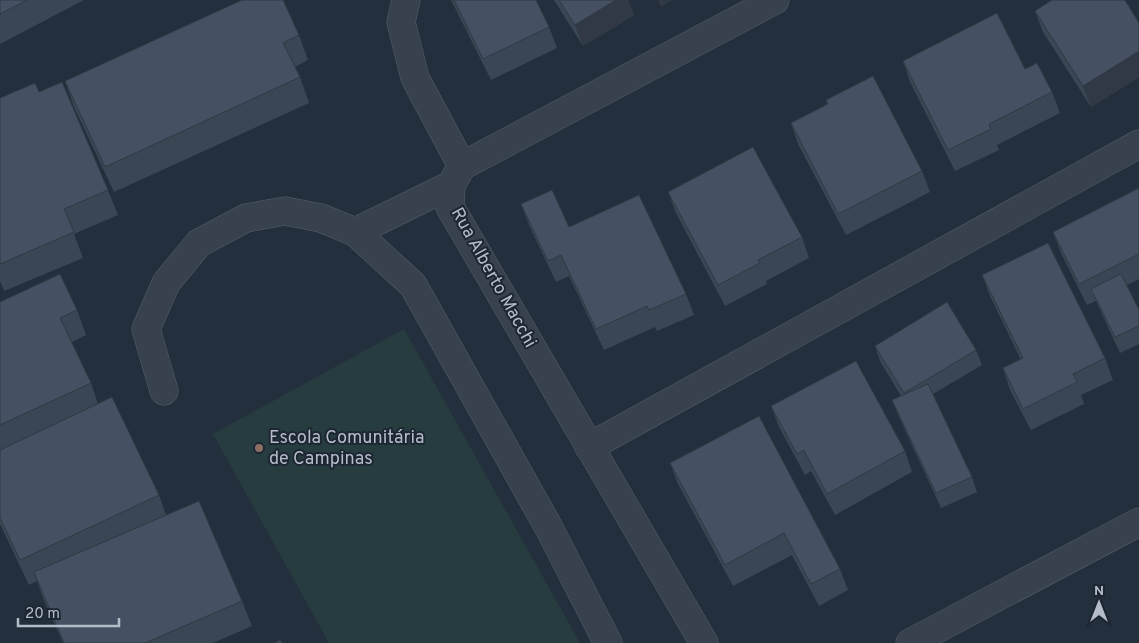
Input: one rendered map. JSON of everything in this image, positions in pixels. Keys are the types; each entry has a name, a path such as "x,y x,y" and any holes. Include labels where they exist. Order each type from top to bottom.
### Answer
{"street":[{"path":"406,0 402,22 416,78 456,175"},
{"path":"355,232 775,0"},
{"path":"588,447 1139,144"},
{"name":"Rua Alberto Macchi","path":"456,175 450,207 588,447 704,643"},
{"path":"164,391 146,329 166,283 199,243 246,218 285,211 321,218 355,232 413,285 549,528 608,643"},
{"path":"910,643 1139,522"}],"green space":[{"path":"404,329 580,643 329,643 213,434"}],"building":[{"path":"0,0 27,0 0,14"},
{"path":"242,0 283,0 299,35 283,43 300,77 105,167 65,81"},
{"path":"454,0 536,0 549,27 483,59"},
{"path":"559,0 616,0 575,25"},
{"path":"1052,0 1125,0 1139,23 1139,51 1083,86 1035,11"},
{"path":"997,13 1025,69 1037,63 1052,92 989,124 991,129 948,150 903,61"},
{"path":"873,76 922,171 838,214 791,123 828,104 826,100"},
{"path":"62,82 108,190 64,209 74,232 0,264 0,98 35,83 39,92"},
{"path":"753,147 802,237 758,260 760,263 718,285 668,192"},
{"path":"1139,188 1139,254 1079,284 1053,232"},
{"path":"552,190 569,227 639,195 686,294 649,310 647,306 596,329 561,255 548,261 521,204"},
{"path":"1048,243 1105,358 1073,374 1077,382 1023,409 1003,368 1023,358 982,275"},
{"path":"60,274 77,310 60,318 91,383 0,425 0,302"},
{"path":"1121,274 1139,310 1139,326 1115,337 1091,289"},
{"path":"947,302 976,350 904,393 875,346"},
{"path":"856,361 905,451 827,494 804,450 797,454 771,406"},
{"path":"928,384 972,477 936,493 892,400"},
{"path":"112,397 159,495 20,560 0,518 0,450"},
{"path":"759,416 840,569 811,584 784,533 725,565 670,463"},
{"path":"199,501 242,601 145,643 64,643 34,572"}],"place":[{"name":"Escola Comunitária de Campinas","path":"259,448"}]}
